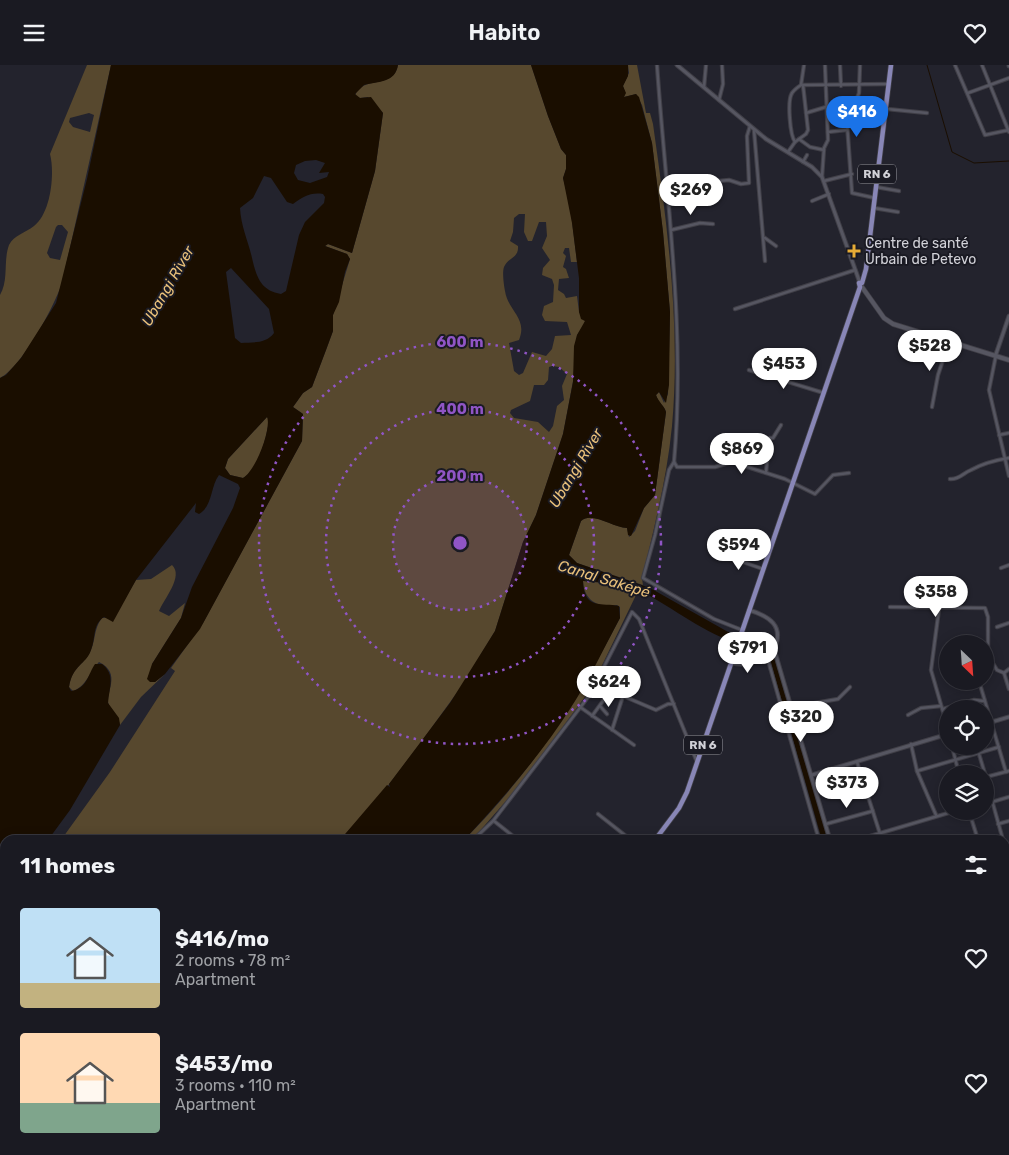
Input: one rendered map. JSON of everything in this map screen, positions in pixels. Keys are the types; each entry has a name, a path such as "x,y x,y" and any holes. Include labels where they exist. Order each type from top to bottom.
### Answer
{"main road":[{"name":"RN 6","path":"659,835 683,801 861,285 874,208 891,65"},
{"path":"861,285 873,304 888,322 996,354 1009,360"}],"street":[{"path":"657,65 679,353 674,462 669,470 655,535 643,578 714,619 741,632"},
{"path":"677,65 750,127 802,162 823,179 852,174"},
{"path":"704,87 706,65"},
{"path":"719,100 723,83 722,65"},
{"path":"788,153 795,142 808,132 802,85 804,65"},
{"path":"825,65 828,143 824,150 823,179 861,285"},
{"path":"840,65 841,86"},
{"path":"860,65 861,84 848,116 846,130 853,194 875,198"},
{"path":"955,65 985,135 1009,131 982,65"},
{"path":"968,93 1009,78"},
{"path":"795,142 791,133 790,99 793,92 802,85 889,84"},
{"path":"806,113 826,107"},
{"path":"885,109 927,113"},
{"path":"666,186 729,180 741,184 750,183 747,136 750,127"},
{"path":"754,130 765,261"},
{"path":"828,132 846,130"},
{"path":"799,139 810,147 824,150"},
{"path":"802,162 807,155"},
{"path":"876,187 899,191"},
{"path":"812,201 829,194"},
{"path":"874,208 898,212"},
{"path":"671,230 700,223 713,224"},
{"path":"764,238 776,246"},
{"path":"735,309 855,270"},
{"path":"1009,316 996,354 989,391 999,435 1007,459 1009,476"},
{"path":"925,359 932,336"},
{"path":"932,407 938,375 949,341"},
{"path":"749,370 824,393"},
{"path":"766,473 769,438 773,438 780,425"},
{"path":"999,435 1009,433"},
{"path":"950,479 955,479 971,470 1007,459"},
{"path":"674,462 677,467 715,467 732,462 793,482 815,493 832,475 849,473"},
{"path":"720,554 764,569"},
{"path":"1001,568 1009,565"},
{"path":"890,607 986,609 987,641 990,657 997,670 1004,673 1009,689"},
{"path":"939,609 930,663 940,700"},
{"path":"749,610 766,615 777,627 778,638 774,649 829,835"},
{"path":"478,835 493,821 580,707 597,681 630,613 634,613 639,619 697,762"},
{"path":"997,627 1009,623"},
{"path":"731,663 747,665 768,660 818,835"},
{"path":"1004,673 1009,669"},
{"path":"597,681 623,696 656,710 668,704 674,705"},
{"path":"792,707 838,699 850,687"},
{"path":"592,716 611,690"},
{"path":"612,731 623,696"},
{"path":"599,706 608,714"},
{"path":"580,707 634,745"},
{"path":"908,715 921,708 939,708"},
{"path":"994,721 1009,717"},
{"path":"994,733 1008,772 994,774"},
{"path":"812,775 939,736"},
{"path":"911,744 917,771 936,815"},
{"path":"994,749 999,747"},
{"path":"954,755 957,765"},
{"path":"917,771 976,755"},
{"path":"857,762 880,834"},
{"path":"994,801 1009,797"},
{"path":"994,809 1001,835"},
{"path":"826,824 873,811"},
{"path":"876,835 939,814"},
{"path":"598,815 624,835"},
{"path":"972,820 977,835"},
{"path":"493,821 511,835"},
{"path":"998,824 1009,821"}],"shaded area":[{"path":"87,65 111,65 62,283 45,321 27,349 9,372 0,378 0,295 4,283 7,251 14,239 40,220 48,203 52,182 50,154","holes":["89,113 94,115 90,132 73,127 69,122 70,118","58,225 62,225 68,232 60,260 50,258 47,253"]},
{"path":"398,65 531,65 548,116 561,149 566,155 566,169 563,178 570,205 577,262 571,262 569,248 565,248 563,253 566,256 563,267 566,269 569,278 559,279 558,290 566,298 577,296 579,312 585,321 577,335 573,381 563,434 536,515 523,542 495,631 461,687 419,745 380,796 345,835 65,835 110,772 175,671 171,668 203,623 302,441 303,414 293,407 303,393 312,387 333,331 333,315 350,259 347,254 325,246 328,244 352,253 375,171 383,113 368,97 360,98 355,96 358,90 364,86 390,77 395,73","holes":["519,214 525,214 524,232 528,241 532,241 539,222 546,222 547,236 542,248 550,260 543,268 542,275 552,279 554,285 553,302 544,306 542,315 545,321 567,322 571,335 555,336 552,349 546,356 532,352 523,373 519,375 514,371 509,343 519,340 521,326 507,298 503,272 508,261 515,256 518,250 518,246 510,241 514,218","549,367 559,367 567,374 562,386 564,400 557,406 553,426 549,432 538,422 514,418 510,413 511,410 530,401 534,385 544,385 548,380"]},
{"path":"628,65 637,65 646,113 650,113 653,124 668,237 674,313 674,388 670,445 660,503 642,579 643,585 577,563 569,555 581,521 586,518 597,519 627,528 629,537 635,531 644,508 655,495 666,412 656,395 659,392 664,403 668,394 670,312 663,232 652,143 642,105 636,94 624,97 623,86 629,73"},
{"path":"267,417 269,419 264,443 254,467 243,478 230,475 225,468 228,459"},
{"path":"172,565 176,575 172,588 159,611 169,616 185,603 181,618 152,664 155,682 165,674 141,697 120,725 109,705 111,678 110,672 106,667 99,662 82,686 73,691 69,687 70,681 74,672 86,659 91,650 97,627 102,618 114,617 136,580 151,579"},
{"path":"583,581 623,585 638,591 590,690 518,787 476,835 469,835 511,789 551,735 587,678 620,618 620,607 593,602 586,594"}],"water":[{"name":"Ubangi River","path":"111,65 398,65 394,75 390,78 381,82 364,85 355,94 360,98 371,97 383,113 375,171 352,253 328,244 325,246 347,254 350,259 345,272 339,302 333,315 333,331 312,387 303,393 293,407 303,414 302,441 200,629 165,674 155,682 150,682 147,679 152,664 181,618 192,587 233,508 240,488 238,484 219,475 204,511 199,514 195,512 196,503 136,580 113,622 104,617 100,620 89,655 76,669 69,687 71,691 81,687 95,664 102,664 110,677 108,703 119,718 120,725 70,810 52,835 0,835 0,378 6,375 21,358 56,303 87,179","holes":["316,160 325,163 319,173 329,172 327,177 310,183 298,180 294,173 296,165 305,161","264,176 271,178 287,202 293,204 310,194 323,194 325,197 324,203 305,222 299,235 286,291 281,294 268,289 257,276 241,215 240,208 253,198","231,268 269,309 274,333 271,337 259,342 241,343 235,338 226,272","267,417 268,423 265,440 253,467 243,478 230,475 225,468 228,459"]},
{"path":"531,65 628,65 628,76 623,86 626,93 624,97 636,94 639,97 652,143 663,232 670,312 669,385 666,403 659,392 656,395 666,412 655,495 644,508 631,536 628,535 627,528 597,519 586,518 581,521 569,555 577,563 650,588 737,637 735,642 721,637 633,588 614,583 583,581 584,591 590,601 619,606 620,618 584,687 546,744 520,777 469,835 344,835 387,785 390,787 389,784 450,703 495,631 523,542 536,515 563,434 573,382 574,346 577,335 585,321 581,319 579,312 579,278 572,223 563,178 566,169 566,155 561,149"},
{"path":"742,638 765,646 773,653 827,835 821,835 769,656 764,652 740,644"}],"waterway":[{"path":"927,65 952,152 974,163 1009,161"}],"place":[{"name":"Centre de santé Urbain de Petevo","path":"854,251"}],"water label":[{"name":"Canal Saképé","path":"604,579"}]}
